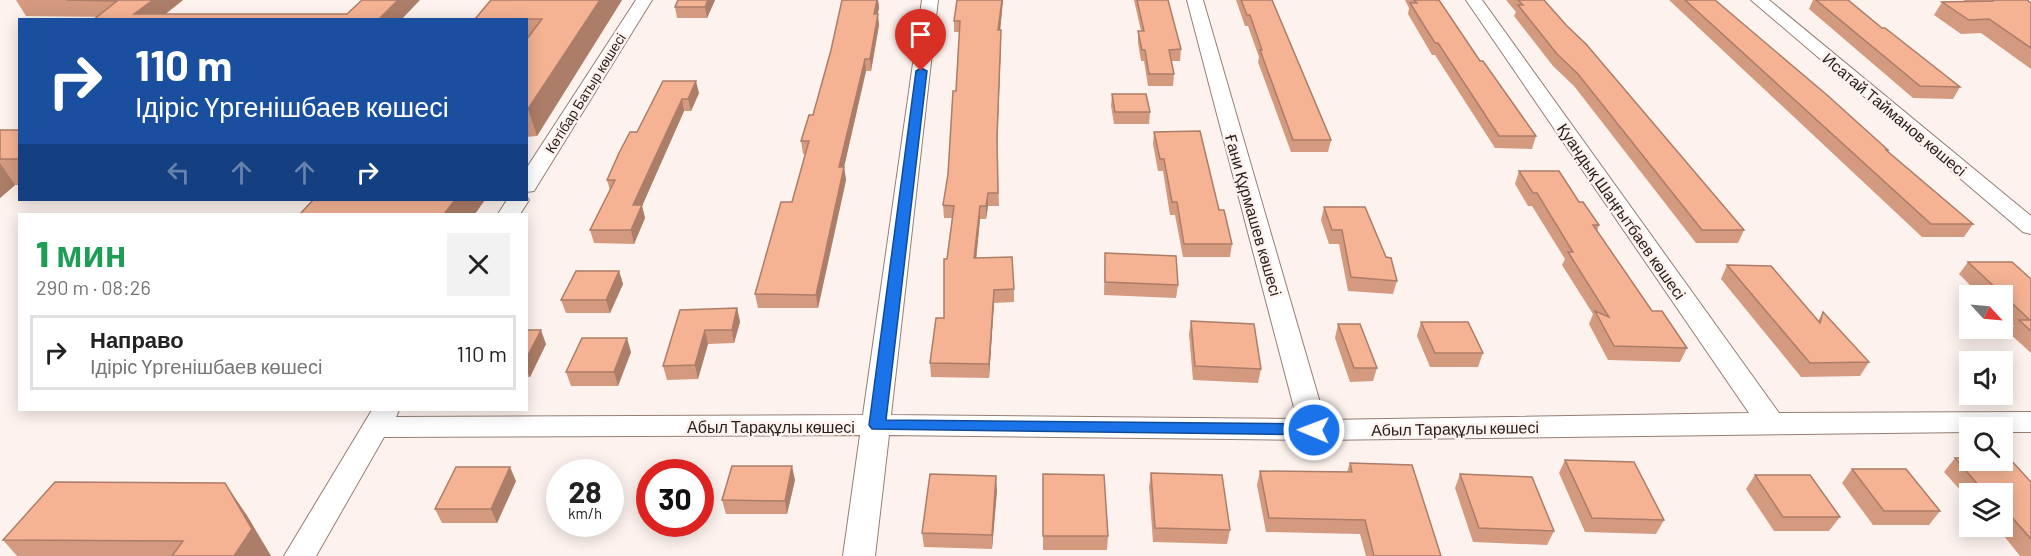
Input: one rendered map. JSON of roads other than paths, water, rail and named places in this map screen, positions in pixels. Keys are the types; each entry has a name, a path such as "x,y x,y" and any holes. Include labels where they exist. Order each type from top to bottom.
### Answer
{"street":[{"name":"Көтібар Батыр көшесі","path":"528,183 644,0"},
{"path":"859,556 930,0"},
{"name":"Ғани Құрмашев көшесі","path":"1195,0 1314,430"},
{"name":"Қуандық Шаңғытбаев көшесі","path":"1474,0 1771,423"},
{"name":"Исатай Тайманов көшесі","path":"1759,0 2031,228"},
{"path":"300,556 381,418"},
{"name":"Абыл Тарақұлы көшесі","path":"381,418 1314,430 1771,423 2031,422"}]}
